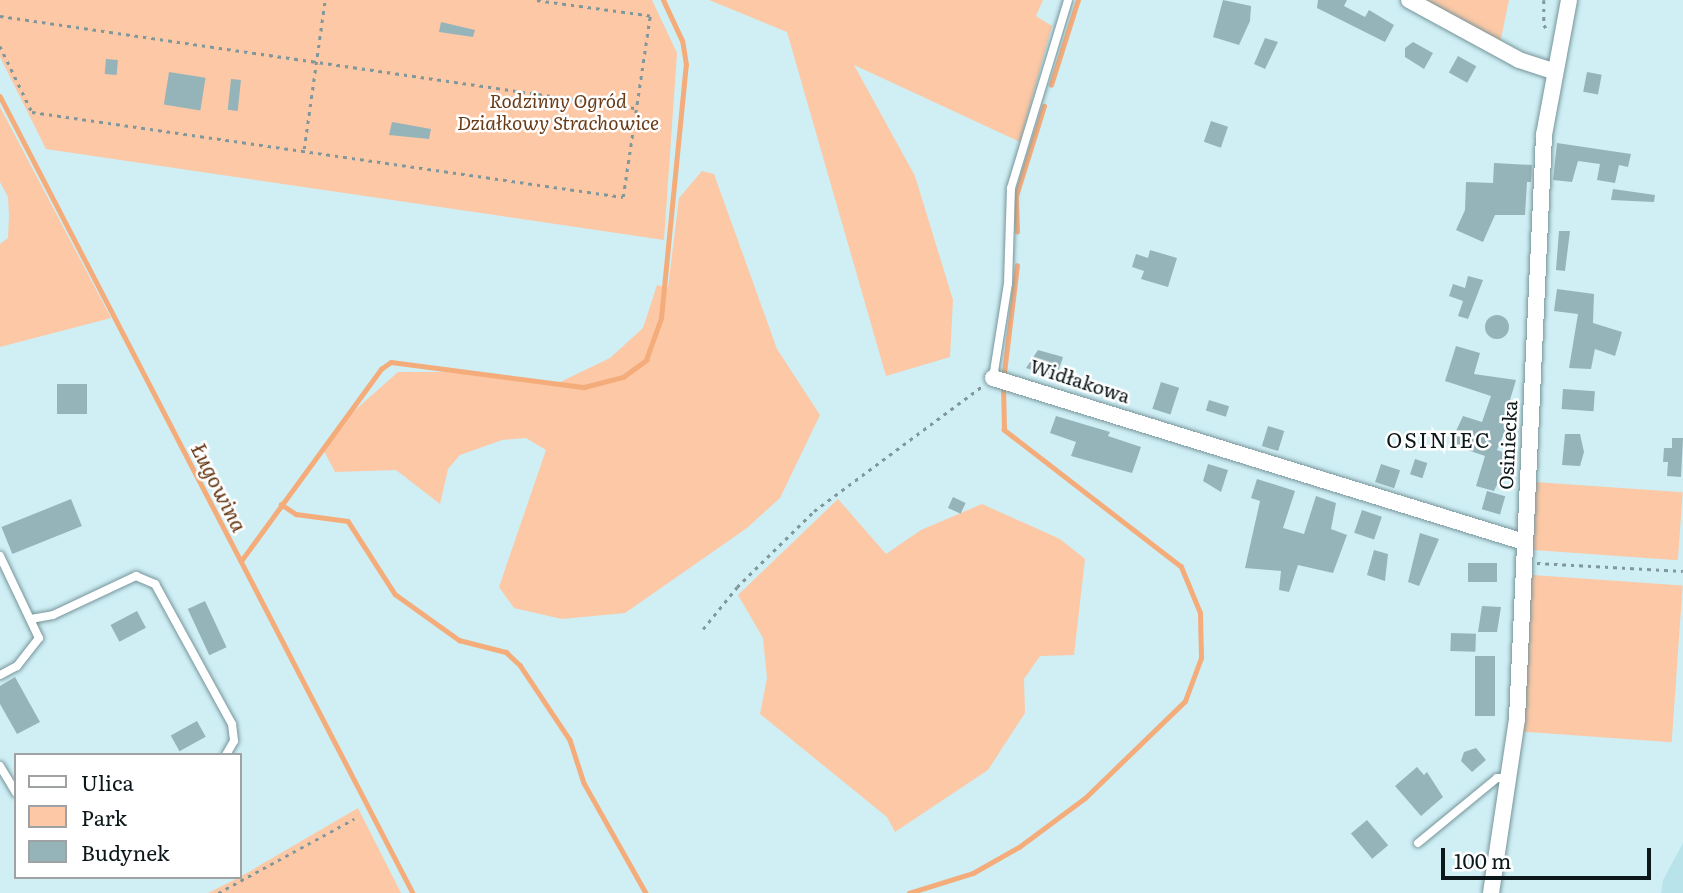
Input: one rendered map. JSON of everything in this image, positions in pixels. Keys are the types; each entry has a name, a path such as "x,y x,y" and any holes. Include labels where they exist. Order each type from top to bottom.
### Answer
{"street":[{"path":"1409,0 1519,60 1553,71"},
{"name":"Osiniecka","path":"1491,893 1510,779 1544,135 1553,71 1569,0"},
{"name":"Widłakowa","path":"993,378 1524,542"}],"lane":[{"path":"993,378 1008,283 1011,188 1068,0"},
{"path":"0,556 39,638 17,666 0,675"},
{"path":"31,619 53,615 136,576 155,584 232,724 234,741 227,753"},
{"path":"0,766 14,790"},
{"path":"1418,843 1497,778 1510,779"}],"path":[{"path":"304,150 325,0"},
{"path":"0,46 32,112 623,198 634,108 650,16 532,0"},
{"path":"1544,0 1544,25 1561,35"},
{"path":"0,16 634,108"},
{"path":"703,629 737,587 814,511 993,378"},
{"path":"1523,563 1683,571"},
{"path":"218,893 354,819"}],"shaded area":[{"path":"1683,843 1683,893 1661,893 1663,880"}],"green space":[{"name":"Rodzinny Ogród Działkowy Strachowice","path":"0,0 652,0 677,53 664,240 46,149 0,57"},
{"path":"709,0 1043,0 1036,16 1052,26 1020,142 854,65 915,176 953,300 950,357 886,376 787,32"},
{"path":"1423,0 1509,0 1500,43"},
{"path":"0,107 111,318 0,347 0,244 8,238 9,216 8,197 0,182"},
{"path":"702,171 714,174 777,349 820,415 780,498 747,528 625,613 562,619 514,608 499,587 546,450 526,438 502,440 460,455 448,469 440,504 396,470 335,472 324,451 354,411 398,372 454,372 554,385 610,358 643,328 657,285 668,288 679,198"},
{"path":"1535,482 1683,492 1678,560 1530,550"},
{"path":"838,499 886,554 921,530 982,504 1060,539 1085,559 1074,655 1040,656 1024,679 1025,713 988,770 895,832 887,817 760,714 767,678 763,638 738,595"},
{"path":"1532,575 1683,586 1672,742 1521,732"},
{"path":"358,808 401,893 208,893 236,879 242,879 242,876"}],"building":[{"path":"1223,0 1251,6 1250,21 1239,45 1213,37"},
{"path":"1318,0 1347,0 1344,6 1365,17 1369,10 1394,25 1385,42 1317,8"},
{"path":"441,22 475,30 473,37 439,32"},
{"path":"1265,38 1278,42 1265,69 1254,64"},
{"path":"1413,42 1433,53 1424,69 1405,57 1405,48"},
{"path":"1458,56 1476,66 1467,83 1449,73"},
{"path":"106,59 118,60 117,75 105,74"},
{"path":"169,72 206,78 200,110 164,105"},
{"path":"1587,72 1602,75 1598,94 1583,92"},
{"path":"231,79 241,80 238,111 228,110"},
{"path":"1211,121 1228,127 1221,148 1204,142"},
{"path":"392,122 431,129 429,139 389,135"},
{"path":"1557,143 1631,154 1628,167 1619,165 1615,183 1597,180 1600,164 1578,161 1572,182 1553,180"},
{"path":"1494,163 1532,165 1531,182 1527,182 1525,215 1495,215 1483,242 1456,230 1465,210 1466,182 1493,183"},
{"path":"1613,189 1655,195 1654,202 1611,200"},
{"path":"1559,231 1570,231 1565,271 1556,270"},
{"path":"1150,250 1177,258 1168,287 1141,279 1144,271 1132,267 1136,254 1148,258"},
{"path":"1468,276 1483,280 1468,319 1458,316 1463,301 1449,296 1453,284 1465,288"},
{"path":"1557,289 1594,294 1593,323 1622,332 1615,356 1595,349 1591,369 1569,368 1578,314 1554,311"},
{"path":"1497,315 1505,319 1509,327 1505,335 1497,339 1489,335 1485,327 1489,319"},
{"path":"1456,346 1480,353 1474,374 1516,380 1507,410 1513,412 1497,450 1511,455 1494,491 1476,486 1485,456 1450,444 1463,416 1482,422 1491,396 1445,381"},
{"path":"1038,350 1063,357 1056,378 1026,368"},
{"path":"1161,382 1179,388 1170,415 1152,409"},
{"path":"57,384 87,384 87,414 57,414"},
{"path":"1563,389 1595,391 1594,411 1562,409"},
{"path":"1209,400 1229,406 1226,417 1206,411"},
{"path":"1056,416 1110,432 1108,436 1141,447 1132,473 1071,456 1076,442 1050,433"},
{"path":"1268,426 1284,431 1278,451 1262,446"},
{"path":"1565,434 1580,434 1584,452 1580,466 1562,465"},
{"path":"1672,438 1683,438 1681,477 1667,476 1668,462 1663,462 1664,448 1672,448"},
{"path":"1415,459 1427,463 1422,478 1410,474"},
{"path":"1208,464 1228,470 1221,492 1203,481"},
{"path":"1381,464 1400,470 1394,488 1375,482"},
{"path":"1257,479 1295,491 1283,528 1304,534 1316,496 1336,503 1331,529 1347,535 1333,573 1298,565 1289,592 1279,590 1281,571 1245,568 1260,501 1251,498"},
{"path":"1487,491 1505,496 1500,515 1482,509"},
{"path":"953,497 966,503 961,514 948,508"},
{"path":"71,499 82,526 12,554 1,527"},
{"path":"1362,510 1382,517 1374,540 1354,533"},
{"path":"1420,533 1439,539 1419,586 1408,582"},
{"path":"1374,550 1388,554 1385,581 1367,575"},
{"path":"1468,563 1497,563 1497,582 1468,582"},
{"path":"205,601 227,647 209,655 188,609"},
{"path":"1482,606 1501,607 1497,632 1478,632"},
{"path":"137,611 146,628 119,642 111,625"},
{"path":"1451,633 1476,634 1475,652 1450,651"},
{"path":"1475,656 1495,656 1495,716 1475,716"},
{"path":"15,677 40,722 17,734 0,704 0,686"},
{"path":"197,721 206,737 179,751 171,736"},
{"path":"1476,748 1486,760 1472,772 1461,761 1464,752"},
{"path":"1417,767 1424,775 1427,772 1443,797 1421,816 1395,786"},
{"path":"1367,820 1388,845 1372,859 1351,833"}],"waterway":[{"path":"241,561 381,369 391,362 584,387 623,377 646,360 661,318 686,65 682,41 663,0"},
{"path":"1051,85 1078,0"},
{"name":"Ługowina","path":"0,96 413,893"},
{"path":"1017,232 1016,196 1044,106"},
{"path":"1004,373 1017,266"},
{"path":"909,893 973,873 1019,847 1085,798 1185,701 1201,658 1200,613 1181,567 1004,430 1003,386"},
{"path":"281,504 296,514 348,521 395,594 459,640 506,652 520,665 570,740 584,783 646,893"}],"district":[{"name":"OSINIEC","path":"1439,439"}]}
